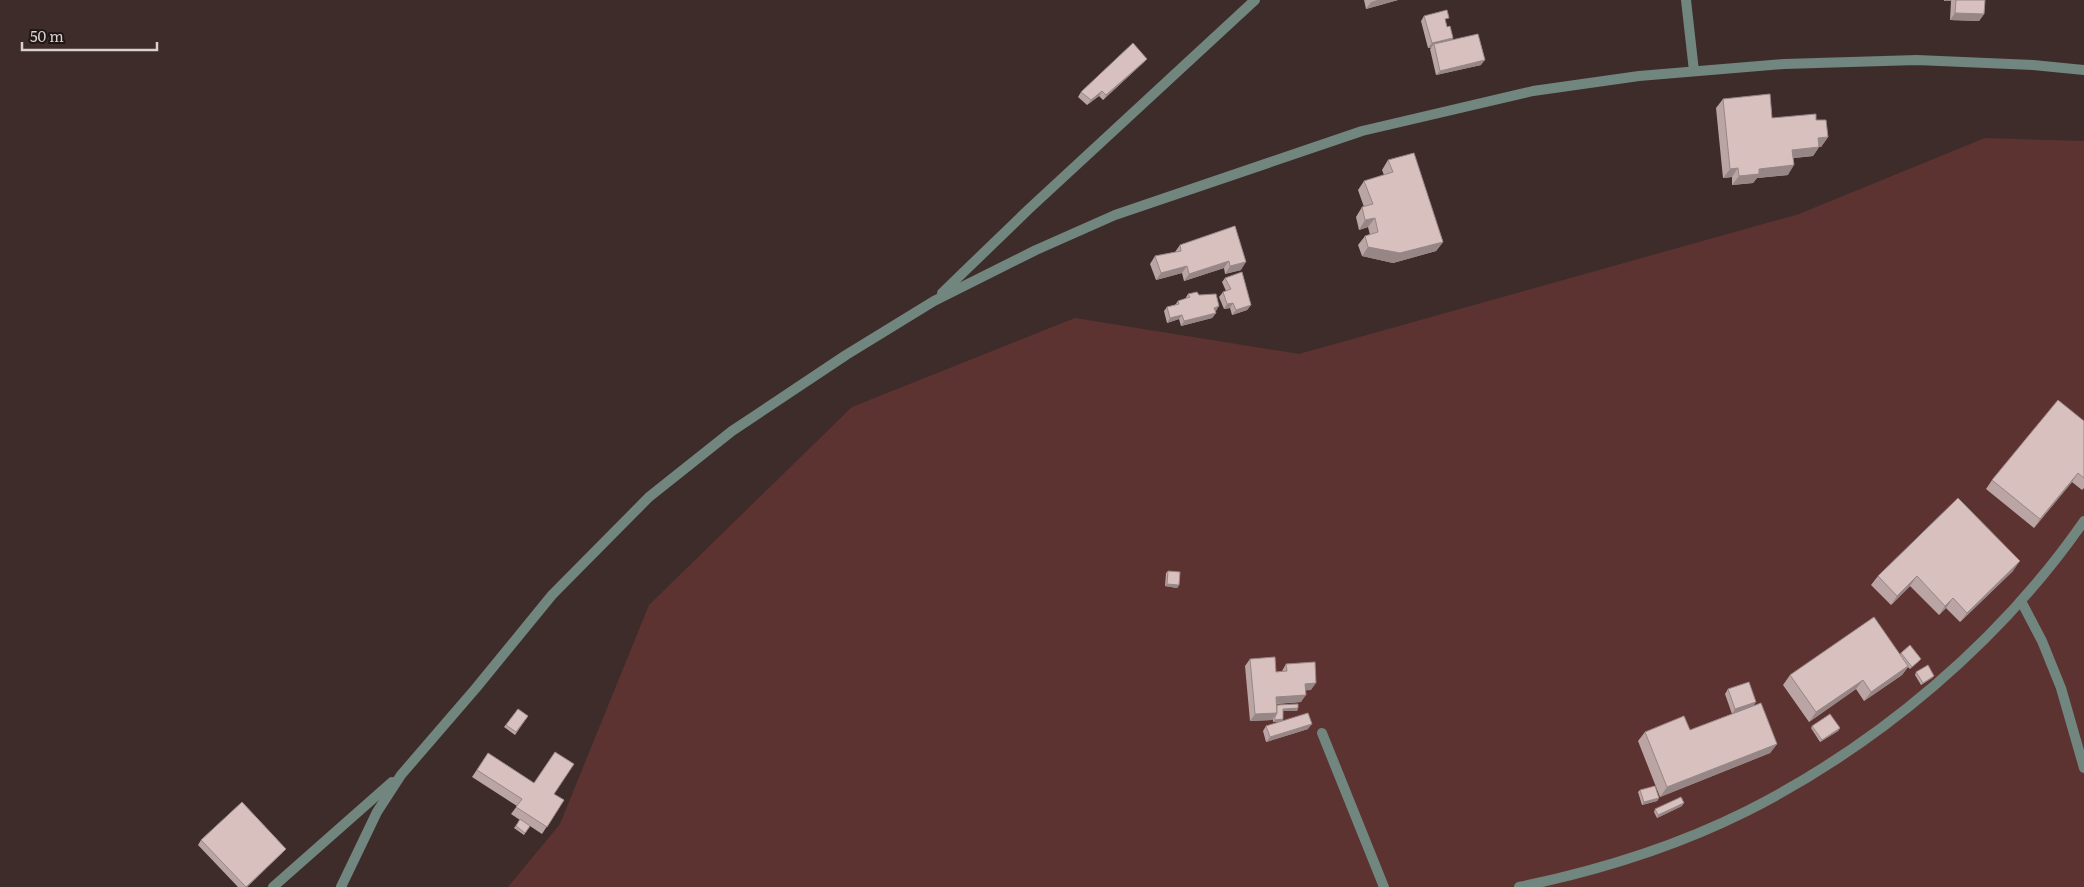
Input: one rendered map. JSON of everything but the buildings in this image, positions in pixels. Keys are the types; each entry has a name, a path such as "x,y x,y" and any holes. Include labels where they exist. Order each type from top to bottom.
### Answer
{"street":[{"path":"934,301 1030,208 1255,0"},
{"path":"1686,0 1694,71"},
{"path":"340,887 377,812 401,775 476,688 552,595 648,498 732,431 846,355 934,301 1036,250 1115,215 1362,131 1533,91 1694,71 1784,64 1917,60 2033,65 2084,70"},
{"path":"1519,887 1590,871 1660,848 1721,823 1777,795 1855,746 1887,723 1982,641 2021,601 2053,563 2084,520"},
{"path":"2021,601 2042,641 2061,688 2084,768"},
{"path":"1322,733 1384,887"},
{"path":"272,887 401,775"}],"shaded area":[{"path":"1985,138 2084,141 2084,887 508,887 560,824 649,605 852,407 1075,318 1299,354 1799,214"}]}
